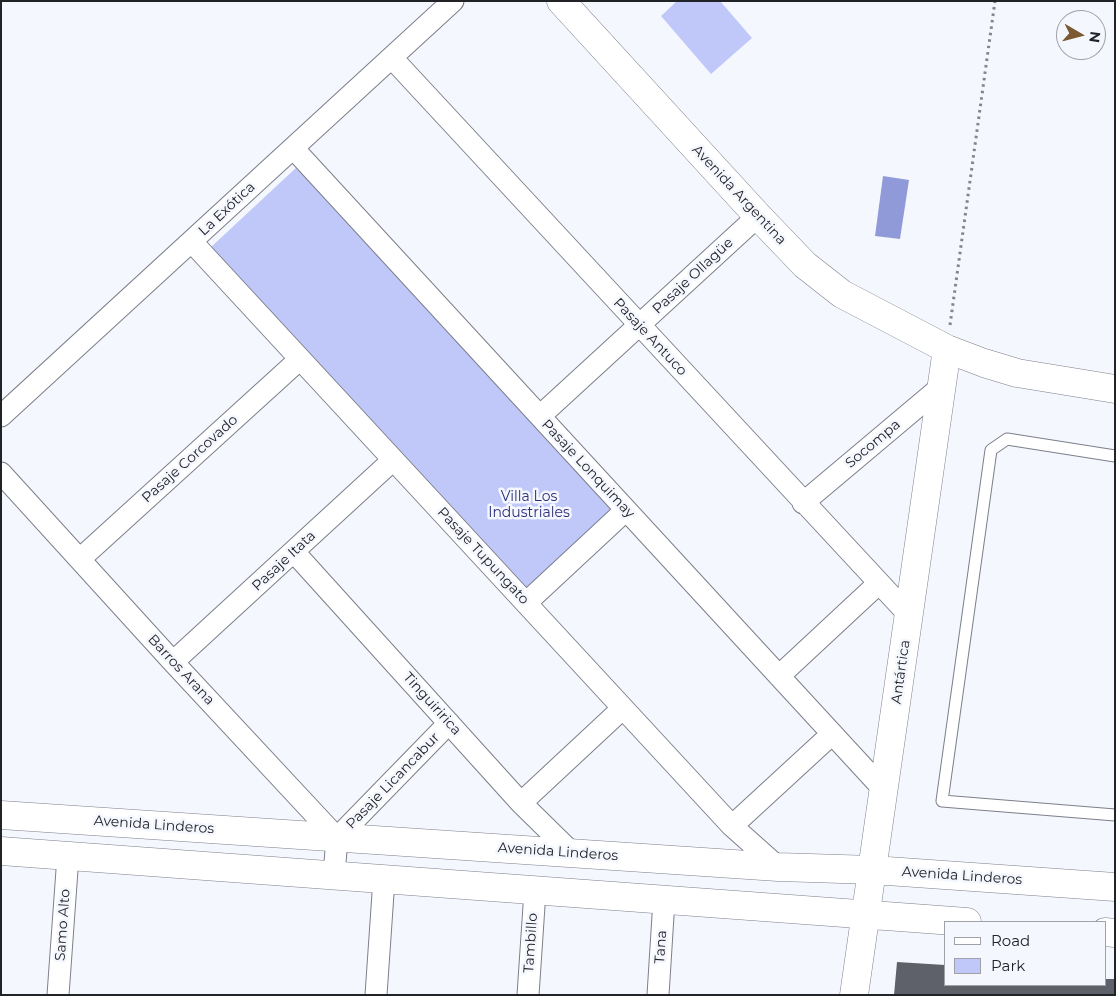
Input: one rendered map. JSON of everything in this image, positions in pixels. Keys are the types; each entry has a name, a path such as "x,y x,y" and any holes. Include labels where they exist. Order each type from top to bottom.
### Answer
{"street":[{"name":"La Exótica","path":"1,416 453,1"},
{"name":"Avenida Argentina","path":"562,1 758,216 805,265 842,294 947,349 984,363 1017,373 1115,389"},
{"name":"Pasaje Antuco","path":"392,58 909,615"},
{"name":"Pasaje Lonquimay","path":"293,148 884,790"},
{"name":"Pasaje Ollagüe","path":"540,416 758,216"},
{"name":"Pasaje Tupungato","path":"192,242 732,826 778,868"},
{"name":"Antártica","path":"854,995 947,349"},
{"name":"Pasaje Corcovado","path":"80,559 300,359"},
{"name":"Socompa","path":"804,503 942,386"},
{"name":"Pasaje Itata","path":"174,662 394,460"},
{"name":"Barros Arana","path":"1,473 337,838"},
{"path":"526,603 626,510"},
{"name":"Tinguiririca","path":"294,552 521,803 572,853"},
{"path":"779,676 879,582"},
{"path":"521,803 622,708"},
{"name":"Pasaje Licancabur","path":"337,838 449,724"},
{"path":"732,826 832,734"},
{"name":"Avenida Linderos","path":"1,815 778,868 873,870 1115,887"},
{"path":"334,875 337,838"},
{"path":"1,851 953,921"},
{"name":"Samo Alto","path":"58,995 68,856"},
{"path":"376,995 384,879"},
{"name":"Tambillo","path":"528,995 535,890"},
{"name":"Tana","path":"658,995 664,900"}],"lane":[{"path":"1115,456 1007,439 991,450 942,801 1115,815"}],"path":[{"path":"947,349 995,1"}],"green space":[{"path":"677,1 720,1 752,38 711,74 661,16"},
{"name":"Villa Los Industriales","path":"298,166 617,512 528,594 210,248"}],"shaded area":[{"path":"883,176 909,180 900,239 875,236"}],"building":[{"path":"897,962 944,965 944,986 1106,986 1106,979 1115,979 1115,995 894,995"}]}
